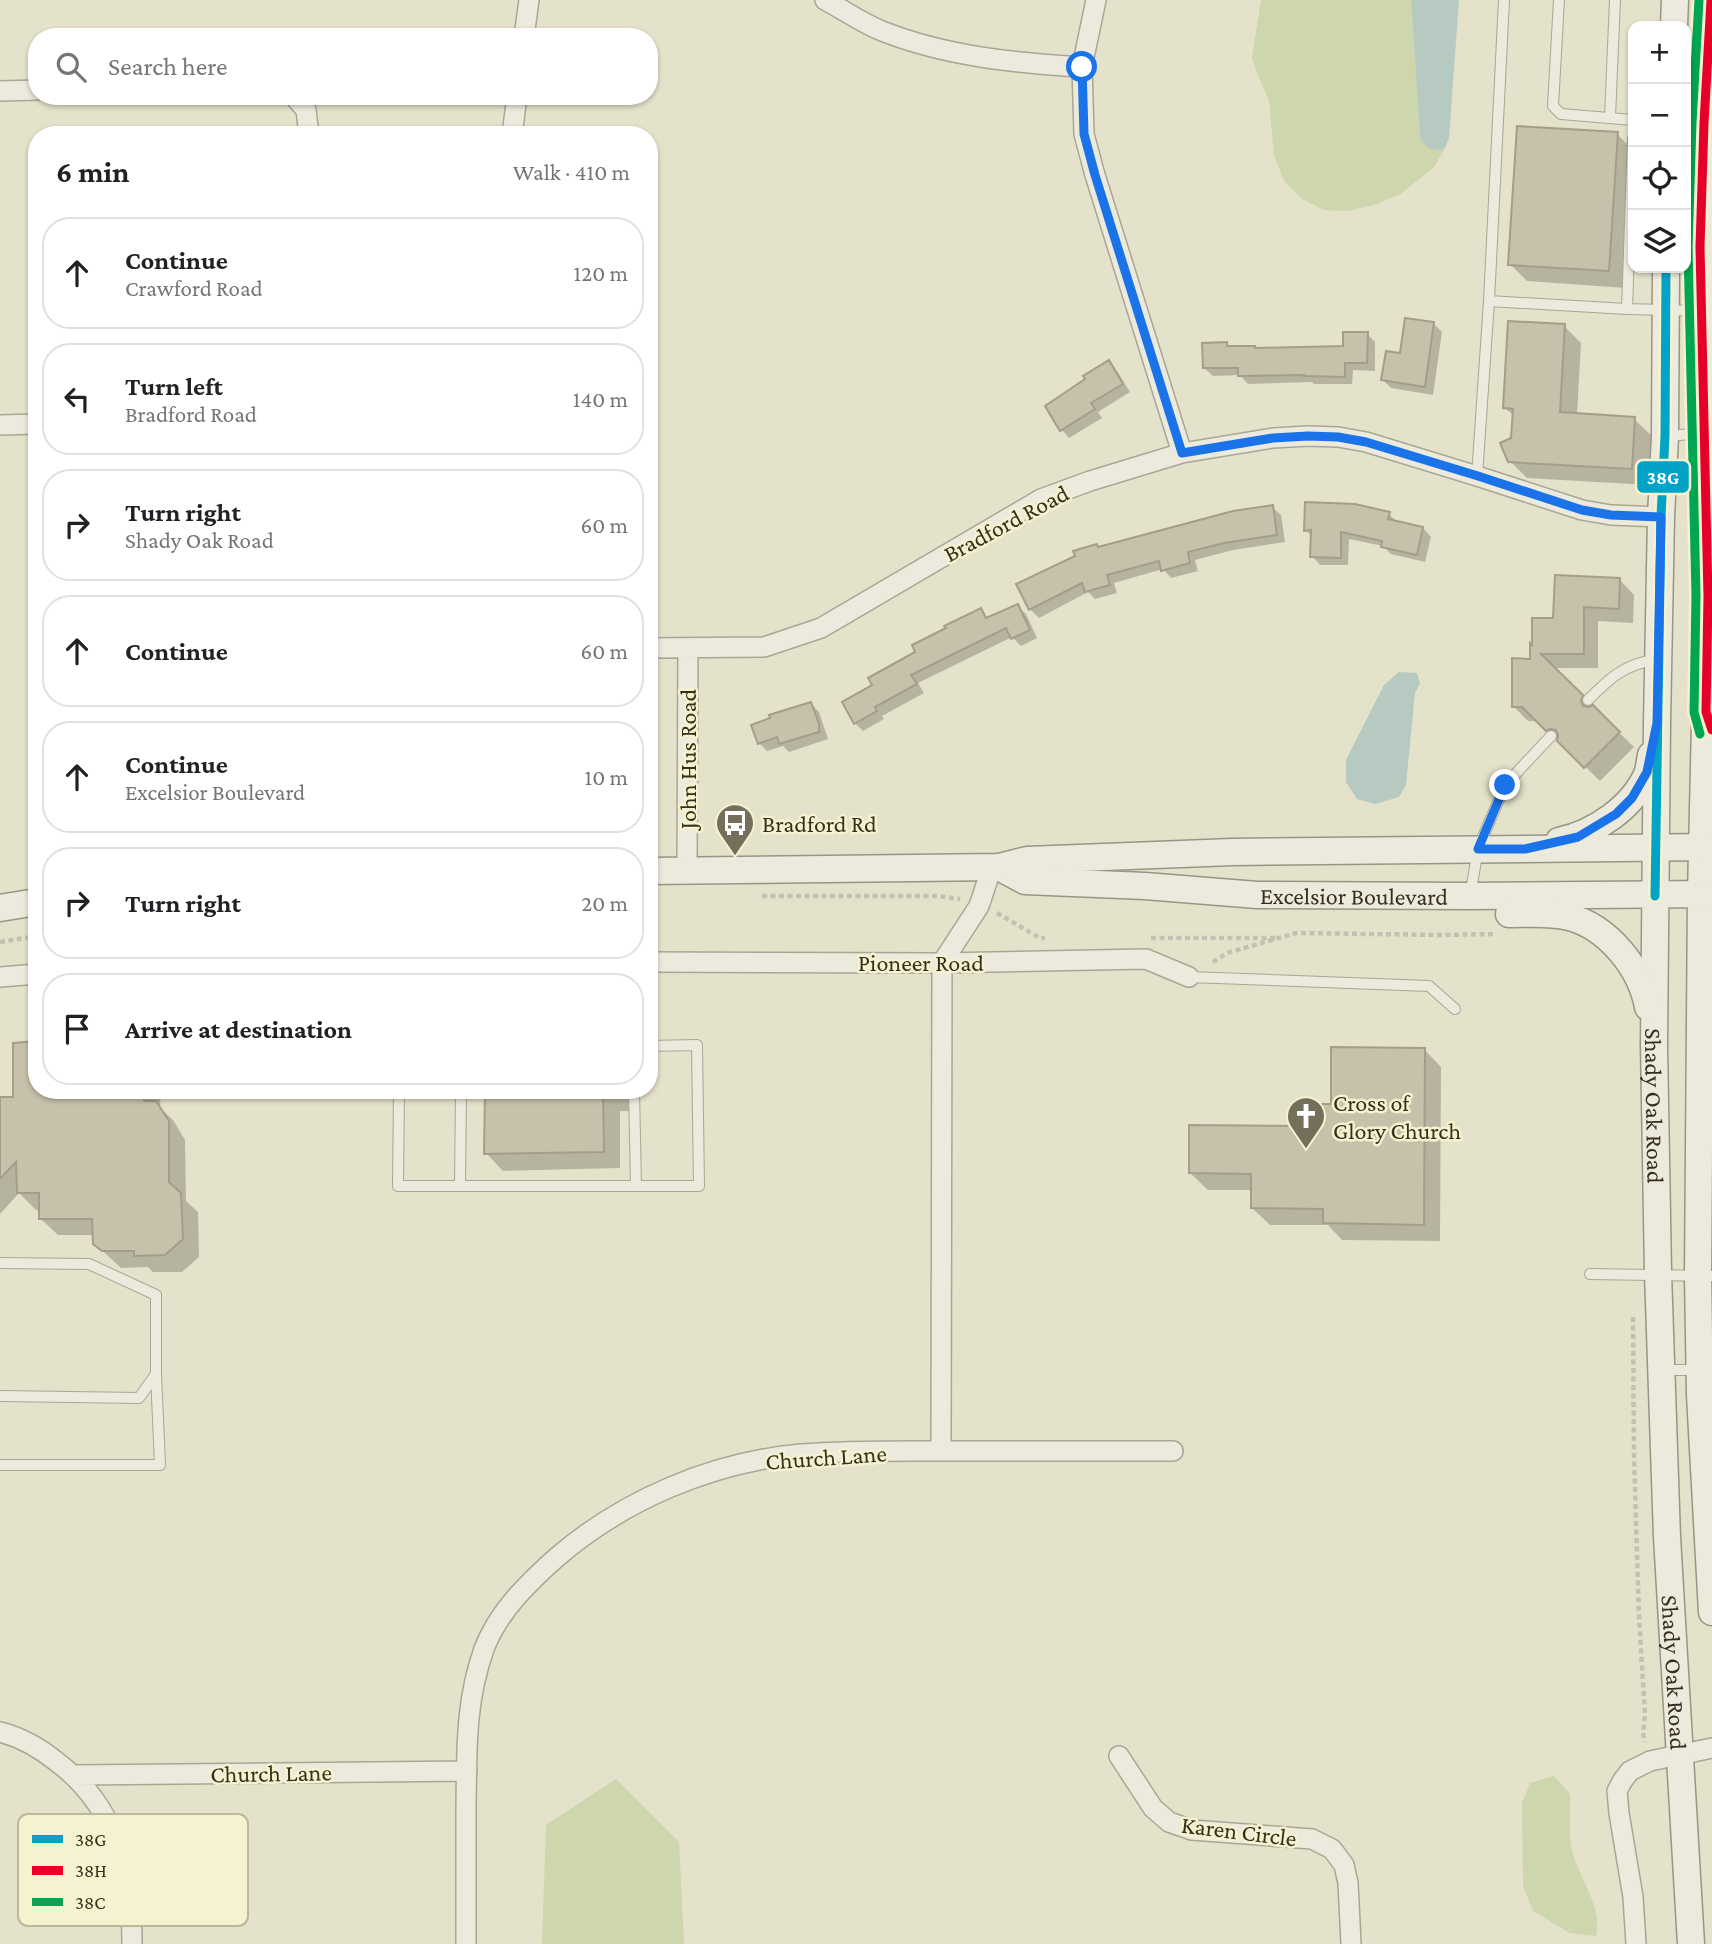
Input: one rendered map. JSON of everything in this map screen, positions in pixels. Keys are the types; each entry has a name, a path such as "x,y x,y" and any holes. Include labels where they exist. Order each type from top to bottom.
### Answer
{"main road":[{"path":"1674,21 1675,0"},
{"name":"Shady Oak Road","path":"1711,0 1695,123 1707,191 1706,247 1700,310 1708,433 1710,596 1707,894 1699,1208 1705,1276 1712,1612"},
{"name":"Shady Oak Road","path":"1666,273 1654,1045 1658,1276 1667,1536 1691,1944"},
{"path":"1525,849 1578,837 1616,814 1632,798 1647,772 1657,723"},
{"name":"Excelsior Boulevard","path":"658,871 995,867 1027,860 1246,852 1707,847"},
{"name":"Excelsior Boulevard","path":"995,867 1025,881 1145,886 1257,895 1707,894"},
{"path":"1257,895 1380,914 1544,914 1568,917 1588,924 1604,934 1617,947 1640,981 1654,1045"},
{"path":"0,908 28,903"},
{"path":"1699,1208 1712,1175"}],"street":[{"path":"525,28 529,0"},
{"path":"825,0 880,30 929,47 1031,64 1082,67"},
{"path":"1096,0 1082,67 1084,134 1182,453"},
{"path":"0,92 28,90"},
{"path":"302,105 306,110 308,126"},
{"path":"513,126 516,105"},
{"path":"0,425 28,424"},
{"name":"Bradford Road","path":"658,648 764,647 821,628 1041,499 1182,453 1273,438 1338,437 1366,442 1582,510 1611,515 1661,517"},
{"name":"John Hus Road","path":"687,870 688,648"},
{"path":"941,1451 942,962 979,906 995,867"},
{"name":"Pioneer Road","path":"658,962 1146,959 1189,977"},
{"path":"0,977 28,975"},
{"name":"Church Lane","path":"466,1944 467,1729 473,1687 485,1646 506,1609 534,1577 580,1538 631,1506 684,1482 742,1464 799,1454 859,1451 1173,1451"},
{"path":"0,1732 44,1752 75,1775 104,1814"},
{"path":"1636,1944 1633,1897 1617,1791 1630,1771 1650,1761 1712,1748"},
{"name":"Karen Circle","path":"1119,1756 1153,1808 1169,1822 1192,1830 1312,1839 1332,1849 1344,1865 1348,1883 1351,1944"},
{"name":"Church Lane","path":"75,1775 467,1770"},
{"path":"132,1926 132,1944"}],"lane":[{"path":"1478,476 1504,0"},
{"path":"1559,0 1553,106 1561,114 1628,119"},
{"path":"1610,117 1615,0"},
{"path":"1627,309 1633,147"},
{"path":"1489,301 1627,309 1700,310"},
{"path":"1665,436 1708,433"},
{"path":"1588,700 1613,675 1636,664 1659,660"},
{"path":"1470,896 1478,849 1505,785 1551,736"},
{"path":"1189,977 1429,986 1455,1009"},
{"path":"398,1099 398,1186 699,1186 696,1045 658,1046"},
{"path":"460,1186 461,1099"},
{"path":"634,1099 636,1185"},
{"path":"0,1263 89,1264 156,1295 160,1465 0,1465"},
{"path":"1590,1274 1705,1276"},
{"path":"1661,1370 1706,1370"},
{"path":"0,1396 139,1398 156,1374"}],"path":[{"path":"1189,977 1227,953 1296,933 1508,934"},
{"path":"0,943 28,938"}],"green space":[{"path":"1261,0 1411,0 1420,137 1439,150 1445,148 1434,167 1402,193 1377,204 1348,211 1324,210 1302,199 1284,181 1274,155 1269,100 1252,58"},
{"path":"1554,1776 1570,1794 1571,1845 1593,1903 1596,1936 1570,1933 1533,1911 1523,1886 1522,1803 1530,1783"},
{"path":"616,1779 679,1842 684,1944 542,1944 546,1825"}],"shaded area":[{"path":"1411,0 1459,0 1449,138 1445,148 1437,150 1430,148 1420,137"},
{"path":"1399,672 1417,673 1420,683 1415,693 1406,785 1399,797 1375,804 1357,799 1346,782 1346,760 1384,685"}],"building":[{"path":"1517,126 1618,132 1609,271 1508,265"},
{"path":"1405,318 1434,322 1425,387 1381,380 1386,351 1400,353"},
{"path":"1508,321 1565,324 1560,412 1635,417 1632,469 1508,462 1500,443 1511,438 1513,409 1503,408"},
{"path":"1343,332 1368,332 1367,363 1345,363 1345,377 1238,376 1238,368 1203,368 1202,343 1227,342 1227,346 1255,348 1343,346"},
{"path":"1109,360 1123,384 1091,403 1095,409 1060,431 1045,406 1085,379 1083,376"},
{"path":"1305,502 1355,504 1390,512 1388,519 1423,527 1417,555 1381,547 1382,541 1341,532 1341,558 1310,557 1311,530 1304,531"},
{"path":"1273,505 1277,535 1188,552 1190,563 1161,571 1159,561 1107,575 1110,585 1085,592 1082,583 1029,610 1016,584 1075,556 1073,551 1097,544 1098,547 1233,511"},
{"path":"1555,575 1620,578 1619,609 1584,607 1584,654 1541,654 1583,695 1583,706 1593,705 1620,732 1584,768 1557,741 1556,730 1546,731 1522,707 1512,707 1512,658 1530,659 1532,618 1553,618"},
{"path":"1018,604 1030,630 1011,639 1006,628 911,675 917,684 875,707 877,711 854,724 842,702 872,685 868,678 915,652 912,645 981,608 986,618"},
{"path":"811,702 819,732 779,744 777,737 758,744 751,725 770,718 769,715"},
{"path":"28,1042 28,1099 156,1101 169,1121 169,1182 181,1193 183,1239 165,1255 134,1256 134,1251 102,1251 93,1244 92,1219 39,1219 39,1193 17,1193 16,1162 0,1179 0,1097 13,1097 13,1043"},
{"name":"Cross of Glory Church","path":"1331,1047 1425,1048 1424,1225 1323,1223 1323,1209 1251,1208 1251,1174 1189,1173 1189,1125 1306,1126 1306,1104 1331,1104"},
{"path":"485,1099 603,1099 604,1152 484,1154"}],"transit line":[{"name":"38C","path":"1699,0 1688,247 1696,596 1694,712 1700,734"},
{"name":"38H","path":"1711,0 1700,247 1708,596 1706,712 1712,730"},
{"name":"38G","path":"1655,896 1666,273"}],"place":[{"name":"Bradford Rd","path":"735,857"},
{"name":"Cross of Glory Church","path":"1306,1150"}],"route":[{"path":"1082,67 1084,134 1182,453 1273,438 1338,437 1366,442 1582,510 1611,515 1661,517 1657,723 1647,772 1632,798 1616,814 1578,837 1525,849 1478,849 1505,785"}]}
